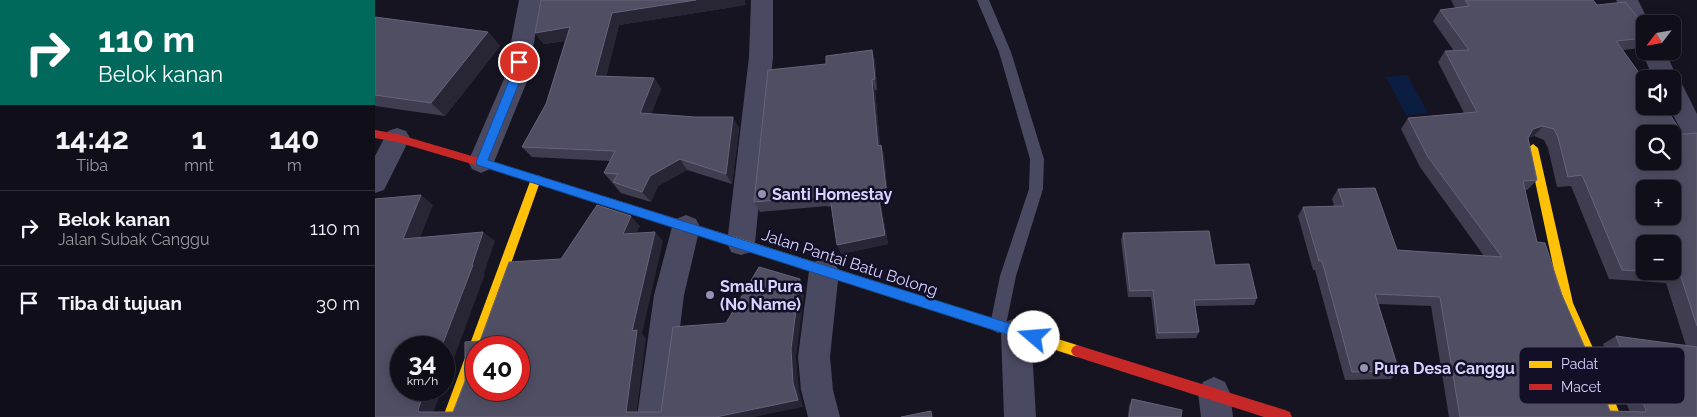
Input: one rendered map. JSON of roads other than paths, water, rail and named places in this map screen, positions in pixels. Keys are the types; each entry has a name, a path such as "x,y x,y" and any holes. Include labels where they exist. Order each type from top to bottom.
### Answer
{"street":[{"path":"481,162 515,78 530,0"},
{"path":"741,243 761,57 762,0"},
{"path":"1627,0 1636,18"},
{"path":"1681,108 1697,135"},
{"path":"375,182 386,136"},
{"name":"Jalan Pantai Batu Bolong","path":"386,136 536,179 1007,329 1215,405 1285,417"},
{"path":"1533,148 1567,303 1586,347"},
{"path":"450,417 536,179"},
{"path":"653,417 669,295 686,227"},
{"path":"823,271 814,357 817,390 824,417"},
{"path":"1007,329 1020,417"},
{"path":"1609,404 1614,417"}],"lane":[{"path":"983,0 1005,52 1037,159 1036,190 1008,276 1007,329"}],"water":[{"path":"1407,75 1428,113 1406,115 1386,77"}],"place":[{"name":"Santi Homestay","path":"762,194"},
{"name":"Small Pura (No Name)","path":"710,295"},
{"name":"Pura Desa Canggu","path":"1364,368"}]}
